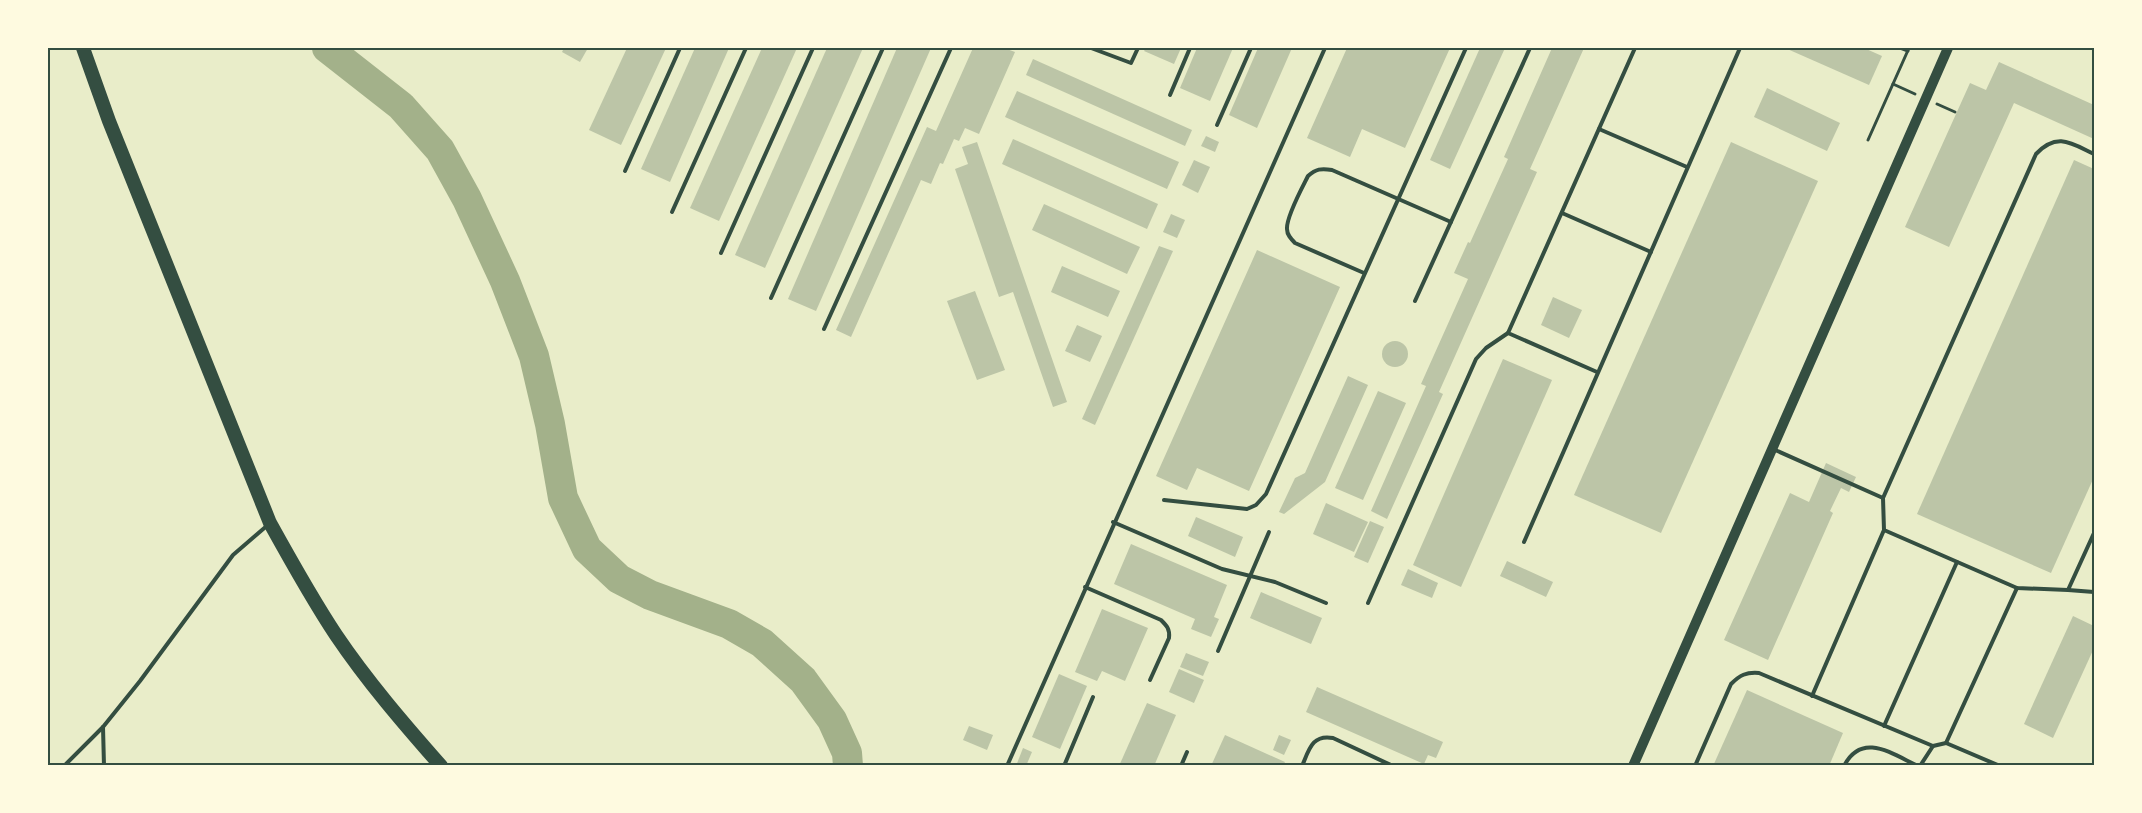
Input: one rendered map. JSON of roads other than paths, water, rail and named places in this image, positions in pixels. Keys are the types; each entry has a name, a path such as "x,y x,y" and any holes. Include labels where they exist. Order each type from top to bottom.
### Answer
{"highway":[{"path":"83,48 117,139 270,523 293,566 340,642 378,692 441,766"}],"main road":[{"path":"1633,766 1948,48"}],"lane":[{"path":"624,171 680,48"},
{"path":"672,212 746,48"},
{"path":"722,253 813,48"},
{"path":"771,298 883,48"},
{"path":"824,329 951,48"},
{"path":"1091,48 1131,63 1138,48"},
{"path":"1170,95 1190,48"},
{"path":"1217,125 1252,48"},
{"path":"1006,766 1325,48"},
{"path":"1164,500 1247,509 1256,505 1266,494 1397,198 1466,48"},
{"path":"1415,301 1530,48"},
{"path":"1368,603 1476,358 1486,348 1508,333 1635,48"},
{"path":"1524,542 1740,48"},
{"path":"1599,129 1687,168"},
{"path":"1812,696 1884,530 1882,498 2036,154 2045,145 2056,140 2069,142 2094,154"},
{"path":"1364,273 1295,243 1289,237 1287,229 1290,218 1308,176 1321,168 1332,170 1451,222"},
{"path":"1562,213 1651,252"},
{"path":"1508,333 1597,372"},
{"path":"1772,449 1882,498"},
{"path":"1114,522 1222,569 1275,582 1326,603"},
{"path":"64,766 103,727 168,644 233,555 270,523"},
{"path":"1884,530 2017,588 2094,592"},
{"path":"1218,651 1269,532"},
{"path":"2068,590 2094,533"},
{"path":"1884,726 1957,562"},
{"path":"1084,587 1161,620 1167,625 1170,638 1150,680"},
{"path":"1946,743 2017,588"},
{"path":"1695,766 1731,684 1737,678 1749,672 1759,673 1933,746 1946,743 2000,766"},
{"path":"1064,766 1093,697"},
{"path":"103,727 104,766"},
{"path":"1302,766 1311,745 1316,739 1324,736 1333,738 1393,766"},
{"path":"1844,766 1853,753 1862,747 1874,746 1919,766 1933,746"},
{"path":"1181,766 1187,752"}],"waterway":[{"path":"327,48 401,106 440,150 467,199 505,281 534,356 550,424 563,498 587,549 619,579 650,595 729,624 762,643 803,680 832,720 847,753 848,766"}]}
